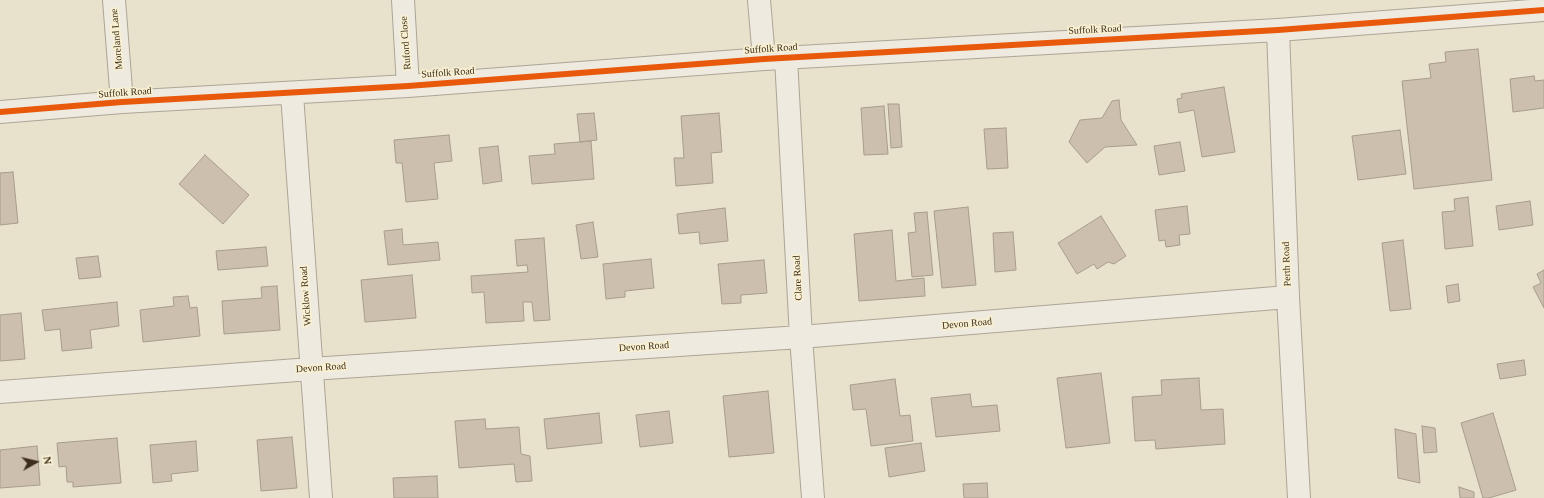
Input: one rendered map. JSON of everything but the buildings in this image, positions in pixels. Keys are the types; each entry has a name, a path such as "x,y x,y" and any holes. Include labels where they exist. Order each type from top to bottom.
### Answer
{"street":[{"name":"Moreland Lane","path":"114,0 122,102"},
{"name":"Ruford Close","path":"403,0 408,86"},
{"path":"759,0 764,59"},
{"name":"Suffolk Road","path":"0,112 122,102 292,94 408,86 764,59 1278,30 1544,10"},
{"name":"Perth Road","path":"1278,30 1288,297 1299,498"},
{"name":"Clare Road","path":"786,58 801,338 813,498"},
{"name":"Wicklow Road","path":"292,94 311,368 322,498"},
{"name":"Devon Road","path":"0,392 311,368 801,338 1288,297"}],"cycle path":[{"path":"0,112 122,102 408,86 764,59 1278,30 1544,10"}]}
